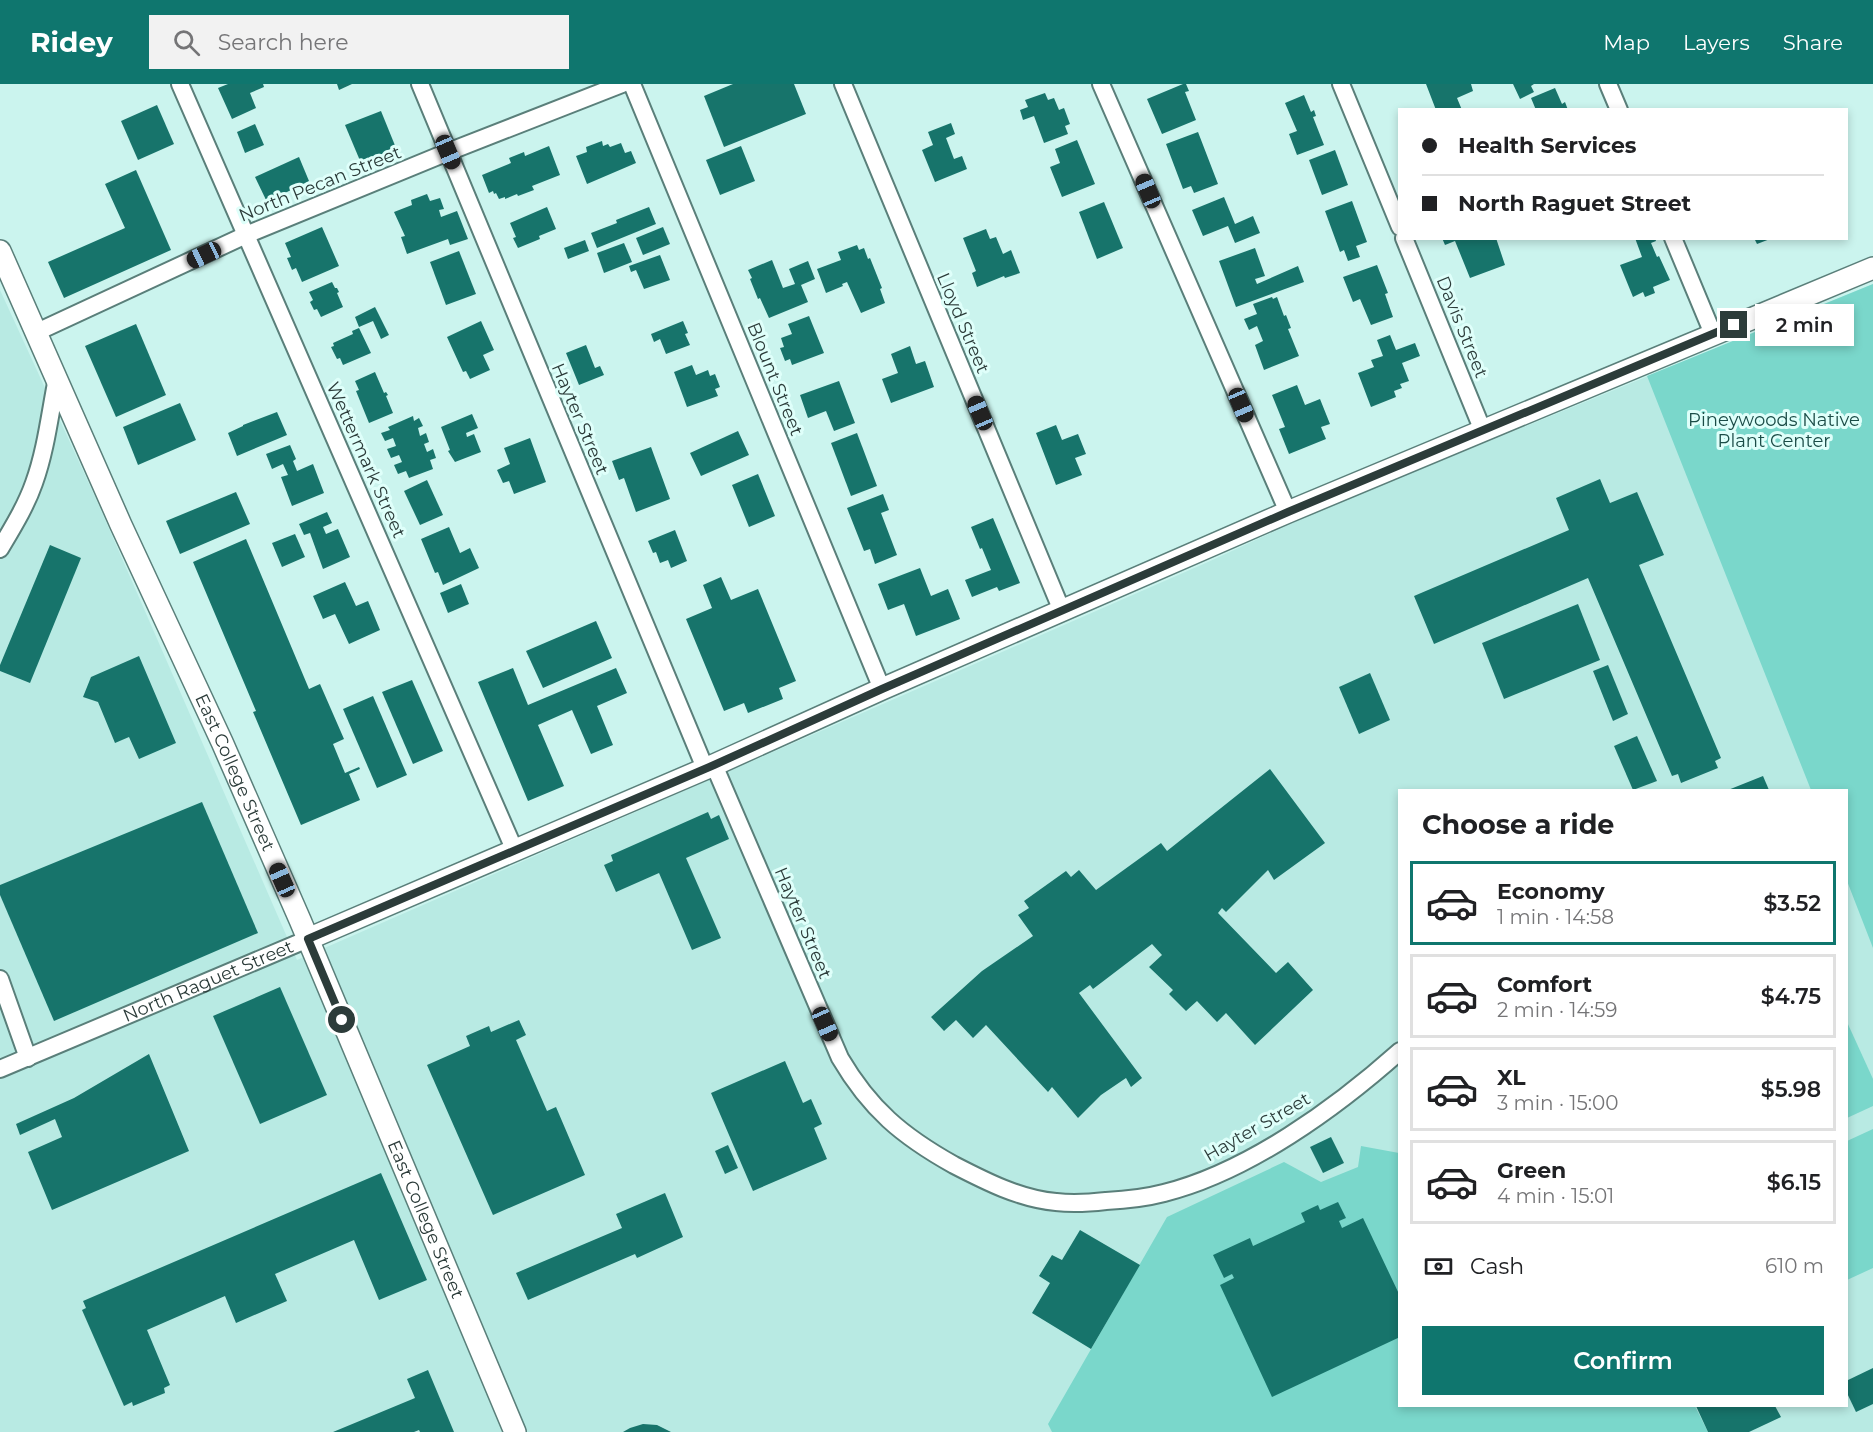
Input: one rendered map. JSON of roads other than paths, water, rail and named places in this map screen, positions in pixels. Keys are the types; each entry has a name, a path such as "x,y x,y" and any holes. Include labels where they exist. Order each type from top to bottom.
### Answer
{"street":[{"name":"Wettermark Street","path":"180,84 515,851"},
{"name":"Hayter Street","path":"420,84 710,766 840,1058 859,1088 880,1113 927,1150 966,1171 999,1186 1042,1200 1071,1203 1140,1197 1186,1186 1229,1168 1292,1133 1339,1100 1398,1053"},
{"name":"North Pecan Street","path":"37,332 246,235 622,84"},
{"name":"Blount Street","path":"632,84 882,689"},
{"name":"Lloyd Street","path":"843,84 1062,611"},
{"path":"1101,84 1288,512"},
{"path":"1341,84 1398,222"},
{"path":"1608,84 1618,108"},
{"name":"Davis Street","path":"1405,240 1483,431"},
{"path":"1674,240 1713,334"},
{"name":"East College Street","path":"0,250 121,525 222,742 308,939 515,1432"},
{"name":"North Raguet Street","path":"0,1070 515,851 1288,512 1873,268"},
{"path":"0,549 35,482 57,378"},
{"path":"0,979 28,1058"}],"park label":[{"name":"Pineywoods Native Plant Center","path":"1774,430"}]}
